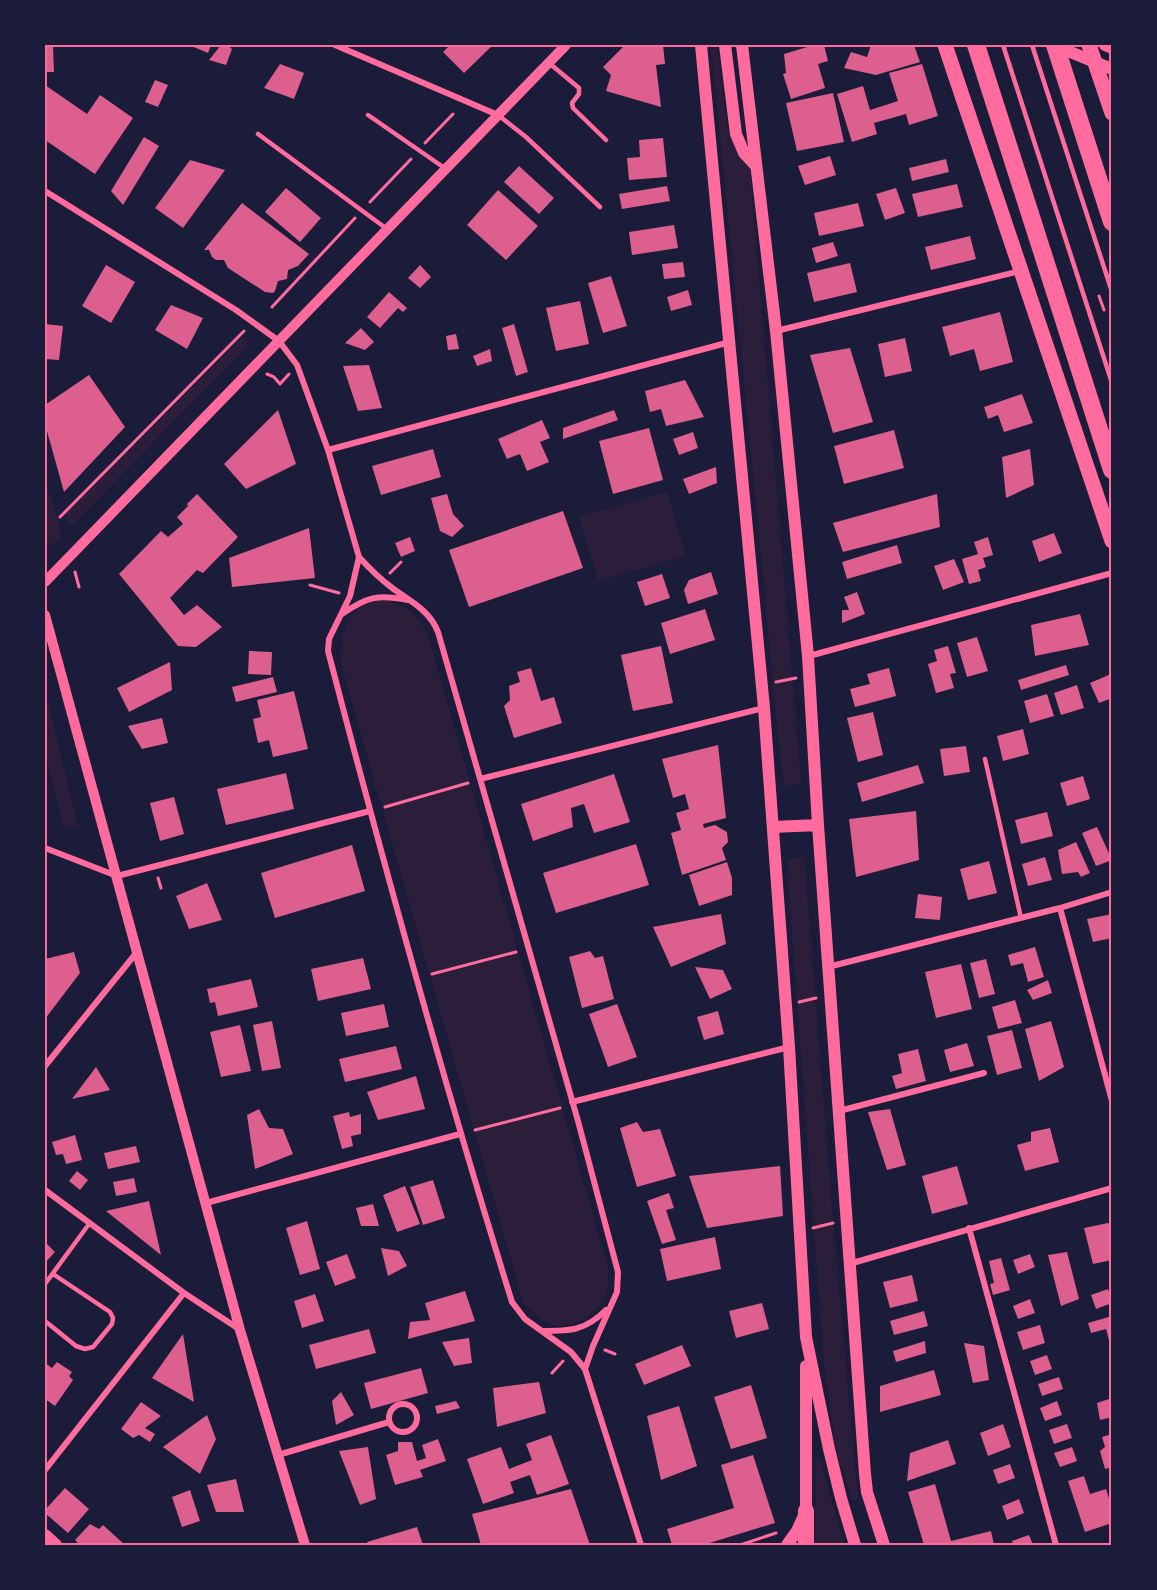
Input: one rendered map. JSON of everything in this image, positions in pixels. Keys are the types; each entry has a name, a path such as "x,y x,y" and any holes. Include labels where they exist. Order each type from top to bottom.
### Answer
{"highway":[{"path":"976,45 1112,470"},
{"path":"1054,45 1112,222"},
{"path":"806,1511 806,1545"}],"main road":[{"path":"701,45 764,708 800,1232 806,1338 806,1511 797,1531 787,1545"},
{"path":"725,45 736,134 744,153 757,167"},
{"path":"945,45 1112,541"},
{"path":"1054,45 1112,69"},
{"path":"1089,45 1112,113"},
{"path":"1106,45 1112,48"},
{"path":"744,46 776,331 808,656 848,1264 865,1474 867,1492 884,1545"},
{"path":"773,827 818,825"},
{"path":"806,1338 833,1465 855,1545"},
{"path":"45,1536 56,1545"}],"street":[{"path":"335,45 498,115"},
{"path":"45,582 566,45"},
{"path":"45,191 236,310 279,340 297,365 328,450 359,557 350,596 329,639 328,651 460,1134 512,1302 525,1319 571,1352 585,1369 641,1545"},
{"path":"776,331 1021,271"},
{"path":"328,450 730,342"},
{"path":"359,557 383,580 433,620 438,632 572,1102 618,1272 617,1292 585,1369"},
{"path":"808,656 1112,573"},
{"path":"342,615 360,602 373,597 388,596 412,601"},
{"path":"45,615 240,1330 305,1545"},
{"path":"480,779 764,708"},
{"path":"45,848 117,876 370,811"},
{"path":"828,967 1060,908 1112,892"},
{"path":"1060,908 1112,1101"},
{"path":"45,1066 138,951"},
{"path":"572,1102 789,1047"},
{"path":"838,1112 984,1073"},
{"path":"206,1203 460,1134"},
{"path":"848,1264 1112,1188"},
{"path":"45,1190 184,1293 240,1330"},
{"path":"969,1228 1056,1545"},
{"path":"45,1470 184,1293"},
{"path":"542,1331 578,1329 597,1319 612,1304"},
{"path":"400,1404 412,1407 417,1416 415,1426 406,1431 396,1430 389,1422 391,1410 400,1404"},
{"path":"278,1455 389,1422"}],"lane":[{"path":"1003,45 1112,383"},
{"path":"1032,45 1112,292"},
{"path":"549,63 579,88 579,94 572,103 573,108 606,140"},
{"path":"498,115 526,137 600,207"},
{"path":"369,116 446,169"},
{"path":"258,134 387,229"},
{"path":"985,759 1021,918"},
{"path":"45,1284 89,1224"},
{"path":"45,1321 76,1346 85,1349 93,1347 112,1324 113,1318 110,1312 53,1274"}],"path":[{"path":"60,518 246,328"},
{"path":"73,565 79,588"},
{"path":"762,686 809,675"},
{"path":"384,807 468,783"},
{"path":"432,974 516,952"},
{"path":"786,1005 830,994"},
{"path":"476,1130 560,1108"},
{"path":"800,1232 845,1219"},
{"path":"741,1545 780,1531"}],"shaded area":[{"path":"711,45 717,45 728,131 750,170 801,782 792,787 786,785 782,774"},
{"path":"242,337 247,341 248,347 71,526 65,515"},
{"path":"45,479 62,533 56,543 45,544"},
{"path":"667,492 686,556 598,581 579,517"},
{"path":"385,599 410,611 427,632 608,1268 608,1285 600,1305 577,1323 558,1325 548,1323 523,1302 341,664 342,640 348,621 361,607"},
{"path":"45,690 78,825 64,829 45,751"},
{"path":"802,857 805,866 835,1246 858,1499 852,1501 836,1449 824,1366 787,867 789,858"},
{"path":"816,1455 822,1466 844,1545 815,1545"}],"building":[{"path":"45,45 53,45 54,72 45,72"},
{"path":"189,45 211,45 208,53"},
{"path":"221,45 227,45 232,49 226,65 209,60"},
{"path":"450,45 493,45 464,73 443,52"},
{"path":"625,45 663,45 665,64 656,65 661,107 606,91 611,75 603,67"},
{"path":"814,45 824,45 828,61 818,64 825,88 791,99 783,74 786,73 784,54"},
{"path":"871,45 914,45 920,62 876,75 844,68 851,52 867,57"},
{"path":"280,64 304,73 294,99 264,88"},
{"path":"922,64 938,116 909,125 906,114 874,123 877,134 852,142 837,94 863,86 870,110 898,101 889,73"},
{"path":"155,80 168,85 158,107 145,102"},
{"path":"45,85 87,114 100,95 133,118 95,174 45,140"},
{"path":"833,93 844,142 797,151 786,103"},
{"path":"144,137 159,146 123,205 111,191"},
{"path":"663,138 667,177 629,180 627,158 640,157 639,140"},
{"path":"830,156 836,175 805,185 798,166"},
{"path":"946,159 949,172 912,181 909,168"},
{"path":"190,160 225,170 183,228 155,208"},
{"path":"519,166 554,198 539,214 504,182"},
{"path":"957,184 963,207 918,217 912,194"},
{"path":"667,186 670,201 622,209 619,194"},
{"path":"286,188 321,218 300,242 265,212"},
{"path":"896,188 905,213 885,220 876,194"},
{"path":"498,190 538,226 506,260 467,225"},
{"path":"242,203 309,254 298,266 288,270 287,279 278,281 273,293 265,292 228,268 224,260 216,260 209,250 204,250"},
{"path":"858,203 864,226 819,236 814,213"},
{"path":"674,225 678,248 632,255 629,232"},
{"path":"970,236 976,259 931,270 925,247"},
{"path":"833,242 838,256 816,263 812,248"},
{"path":"683,262 685,277 664,279 662,264"},
{"path":"850,263 857,292 814,302 807,273"},
{"path":"106,265 135,282 111,323 82,306"},
{"path":"420,265 431,277 420,288 408,278"},
{"path":"611,276 627,326 603,333 588,283"},
{"path":"688,290 692,305 671,311 667,297"},
{"path":"389,292 407,308 403,312 398,308 380,328 367,317"},
{"path":"580,301 589,344 556,351 546,308"},
{"path":"171,305 203,318 187,349 155,330"},
{"path":"1000,312 1013,362 980,371 974,349 950,356 942,327"},
{"path":"45,324 63,326 59,360 45,359"},
{"path":"514,324 528,372 516,376 502,328"},
{"path":"361,328 374,342 365,350 345,343"},
{"path":"456,334 459,349 448,350 446,336"},
{"path":"905,338 912,371 885,377 878,344"},
{"path":"850,348 873,422 833,433 810,355"},
{"path":"490,349 492,361 477,366 473,356"},
{"path":"369,365 382,408 358,411 343,366"},
{"path":"89,375 125,427 64,492 45,424 45,405"},
{"path":"685,380 704,417 666,426 661,409 650,412 645,391"},
{"path":"1022,394 1033,423 1004,432 998,415 988,419 984,407"},
{"path":"278,410 296,464 246,489 224,464"},
{"path":"614,410 618,420 563,439 563,428"},
{"path":"542,420 550,438 540,442 549,462 527,471 520,454 507,459 498,439"},
{"path":"649,428 663,480 613,494 599,441"},
{"path":"894,430 904,468 844,484 834,446"},
{"path":"693,432 698,448 679,455 673,439"},
{"path":"433,449 441,477 381,495 372,466"},
{"path":"1030,449 1034,485 1006,498 1002,457"},
{"path":"716,467 717,483 689,494 683,479"},
{"path":"197,494 238,537 203,573 197,570 170,598 184,615 197,605 222,627 196,647 178,646 119,574 161,531 168,537 183,524 177,517"},
{"path":"447,494 453,514 464,526 452,537 440,531 431,498"},
{"path":"937,494 940,527 843,552 833,523"},
{"path":"563,511 583,568 469,607 449,550"},
{"path":"309,528 315,578 232,587 229,558"},
{"path":"1054,533 1062,553 1039,562 1032,541"},
{"path":"410,537 415,551 401,557 395,543"},
{"path":"988,537 993,555 983,558 986,567 978,570 981,581 969,584 962,559 978,554 974,542"},
{"path":"897,545 902,563 847,579 842,562"},
{"path":"954,559 964,582 943,590 934,566"},
{"path":"711,572 718,594 688,604 684,590 689,580"},
{"path":"662,574 670,598 645,606 637,582"},
{"path":"857,592 865,614 842,623 842,610 849,610 844,597"},
{"path":"705,609 715,640 670,654 661,623"},
{"path":"1080,614 1089,645 1035,656 1031,625"},
{"path":"977,637 988,671 967,677 957,643"},
{"path":"661,646 673,703 633,711 621,655"},
{"path":"948,646 956,673 950,674 954,688 936,693 928,664 937,661 934,650"},
{"path":"249,651 272,652 271,675 248,674"},
{"path":"170,662 172,690 129,712 117,688"},
{"path":"1066,665 1069,675 1021,690 1018,680"},
{"path":"531,668 541,701 554,697 562,723 514,738 504,706 510,700 509,686 520,682 517,672"},
{"path":"889,668 896,696 855,707 850,689 870,684 867,674"},
{"path":"1111,674 1112,698 1099,703 1090,683"},
{"path":"273,677 277,692 236,702 232,687"},
{"path":"1077,685 1084,708 1061,715 1054,693"},
{"path":"294,691 308,749 273,757 269,740 258,743 253,719 261,717 257,700"},
{"path":"1047,694 1054,716 1030,723 1024,701"},
{"path":"873,712 883,755 858,762 847,718"},
{"path":"162,718 168,743 142,749 128,726"},
{"path":"1023,729 1029,754 1003,761 997,736"},
{"path":"718,745 726,818 703,824 704,828 715,825 727,832 728,842 722,848 726,860 682,875 671,833 681,830 676,813 689,809 685,794 673,798 662,759"},
{"path":"966,746 970,772 944,776 940,749"},
{"path":"918,765 924,783 862,802 857,783"},
{"path":"286,773 294,809 226,825 217,789"},
{"path":"614,774 630,822 594,833 584,804 571,808 573,827 533,841 521,804"},
{"path":"1083,776 1090,799 1067,806 1060,783"},
{"path":"174,797 184,834 160,841 150,803"},
{"path":"916,811 919,860 856,877 849,819"},
{"path":"1047,812 1053,836 1021,844 1015,820"},
{"path":"1097,827 1112,860 1096,866 1082,833"},
{"path":"1076,842 1090,873 1081,877 1078,872 1062,874 1058,850"},
{"path":"636,844 649,885 556,913 543,873"},
{"path":"352,845 365,891 275,918 261,873"},
{"path":"1045,857 1052,880 1028,886 1022,864"},
{"path":"989,861 997,893 968,900 960,869"},
{"path":"727,862 732,878 732,895 699,906 689,875"},
{"path":"207,883 222,920 189,929 176,896"},
{"path":"918,894 942,897 940,920 915,918"},
{"path":"721,914 726,944 671,967 653,927"},
{"path":"1112,914 1112,938 1093,942 1087,919"},
{"path":"1035,947 1044,977 1028,982 1023,963 1011,966 1008,955"},
{"path":"590,951 595,958 603,956 614,999 582,1008 569,957"},
{"path":"74,952 80,973 45,1019 45,959"},
{"path":"363,958 371,989 318,1001 311,969"},
{"path":"986,959 995,994 979,998 970,963"},
{"path":"961,964 972,1009 936,1018 925,972"},
{"path":"695,967 723,970 732,989 710,999"},
{"path":"251,979 258,1007 218,1016 215,1002 210,1003 207,989"},
{"path":"1048,980 1052,993 1033,1000 1027,990"},
{"path":"1015,1000 1022,1023 998,1029 992,1007"},
{"path":"384,1004 389,1027 346,1036 341,1013"},
{"path":"617,1004 637,1057 608,1067 589,1014"},
{"path":"718,1011 724,1034 704,1040 697,1017"},
{"path":"272,1021 281,1068 262,1071 253,1025"},
{"path":"1051,1021 1064,1067 1039,1081 1025,1029"},
{"path":"240,1025 251,1071 221,1077 210,1032"},
{"path":"1012,1030 1022,1068 997,1075 987,1036"},
{"path":"967,1043 974,1066 950,1072 944,1050"},
{"path":"396,1046 402,1069 345,1082 339,1059"},
{"path":"918,1049 926,1081 896,1089 892,1076 902,1073 898,1054"},
{"path":"96,1067 110,1090 72,1099"},
{"path":"416,1076 425,1109 378,1120 367,1092"},
{"path":"259,1109 269,1128 283,1129 293,1154 255,1169 247,1115"},
{"path":"890,1109 906,1165 887,1170 868,1112"},
{"path":"349,1112 350,1117 361,1114 361,1134 351,1136 353,1146 342,1149 333,1116"},
{"path":"637,1122 643,1132 660,1129 676,1176 637,1187 620,1128"},
{"path":"1050,1128 1059,1162 1025,1171 1017,1145 1031,1141 1031,1132"},
{"path":"75,1135 82,1160 66,1164 63,1154 56,1155 52,1142"},
{"path":"136,1146 140,1162 108,1169 104,1153"},
{"path":"780,1166 783,1216 707,1228 689,1176"},
{"path":"957,1166 968,1204 932,1214 922,1176"},
{"path":"77,1171 88,1180 80,1190 69,1181"},
{"path":"134,1178 137,1192 116,1196 113,1182"},
{"path":"433,1180 445,1218 423,1225 410,1187"},
{"path":"405,1186 420,1224 397,1232 383,1195"},
{"path":"669,1193 674,1208 666,1210 676,1240 662,1244 647,1201"},
{"path":"149,1201 161,1255 106,1211"},
{"path":"373,1204 379,1226 361,1226 356,1208"},
{"path":"307,1221 320,1269 300,1275 286,1228"},
{"path":"1108,1223 1112,1225 1112,1260 1093,1264 1084,1228"},
{"path":"715,1237 721,1269 667,1281 660,1249"},
{"path":"45,1242 55,1252 45,1263"},
{"path":"381,1248 399,1251 407,1266 388,1276"},
{"path":"1067,1252 1079,1299 1061,1306 1048,1255"},
{"path":"347,1254 356,1278 335,1286 326,1262"},
{"path":"1030,1254 1035,1267 1018,1274 1013,1260"},
{"path":"1001,1258 1010,1290 993,1295 990,1284 994,1283 989,1261"},
{"path":"912,1275 918,1301 890,1308 883,1282"},
{"path":"1108,1289 1112,1303 1096,1309 1091,1295"},
{"path":"465,1291 475,1321 408,1339 410,1322 430,1320 425,1303"},
{"path":"315,1294 324,1321 302,1328 294,1301"},
{"path":"1030,1299 1035,1313 1018,1319 1013,1306"},
{"path":"762,1303 769,1329 736,1338 729,1311"},
{"path":"924,1311 928,1326 894,1335 890,1321"},
{"path":"1112,1316 1112,1339 1109,1340 1106,1329 1091,1333 1088,1323"},
{"path":"1040,1325 1045,1343 1023,1350 1017,1332"},
{"path":"369,1329 376,1353 316,1369 309,1345"},
{"path":"183,1334 194,1402 152,1378"},
{"path":"469,1338 472,1363 454,1366 442,1342"},
{"path":"925,1341 926,1353 896,1362 893,1351"},
{"path":"964,1343 984,1346 989,1380 973,1383"},
{"path":"682,1345 691,1366 644,1385 635,1364"},
{"path":"1047,1355 1052,1369 1035,1375 1030,1361"},
{"path":"57,1362 72,1372 69,1376 73,1380 55,1406 45,1399 45,1363 52,1368"},
{"path":"421,1368 428,1393 371,1409 364,1383"},
{"path":"934,1370 941,1395 880,1412 880,1386"},
{"path":"1059,1377 1063,1389 1042,1396 1038,1384"},
{"path":"539,1382 546,1413 497,1427 493,1388"},
{"path":"751,1385 767,1438 731,1449 714,1397"},
{"path":"341,1392 354,1415 336,1425 332,1401"},
{"path":"1112,1398 1112,1417 1100,1420 1097,1403"},
{"path":"456,1401 460,1408 437,1414 435,1406"},
{"path":"1057,1401 1062,1415 1045,1421 1040,1408"},
{"path":"141,1402 161,1416 145,1428 155,1434 150,1442 139,1435 133,1438 121,1429"},
{"path":"679,1406 697,1466 661,1480 647,1416"},
{"path":"207,1415 216,1439 200,1474 163,1447"},
{"path":"1003,1424 1011,1447 988,1456 980,1433"},
{"path":"1067,1424 1072,1438 1054,1444 1049,1430"},
{"path":"1112,1434 1112,1467 1105,1469 1100,1451 1105,1447 1102,1437"},
{"path":"551,1435 569,1484 537,1495 530,1475 510,1482 514,1493 483,1504 467,1459 501,1447 509,1469 532,1460 526,1444"},
{"path":"438,1439 446,1461 420,1470 423,1477 395,1485 386,1455 398,1451 398,1442 412,1442 417,1461 426,1458 422,1445"},
{"path":"948,1440 956,1464 907,1481 910,1453"},
{"path":"368,1447 376,1499 360,1505 339,1451"},
{"path":"1072,1447 1077,1461 1060,1467 1054,1453"},
{"path":"753,1455 775,1523 703,1545 672,1545 667,1529 734,1508 721,1465"},
{"path":"1010,1464 1015,1478 998,1484 993,1470"},
{"path":"1084,1476 1090,1494 1106,1489 1112,1508 1112,1523 1085,1532 1068,1481"},
{"path":"236,1479 244,1512 216,1512 207,1485"},
{"path":"935,1484 951,1541 991,1531 994,1545 924,1545 908,1492"},
{"path":"65,1488 89,1509 68,1533 45,1513 45,1510"},
{"path":"571,1489 590,1545 481,1545 472,1514"},
{"path":"190,1490 200,1521 182,1527 172,1497"},
{"path":"1019,1499 1024,1513 1007,1520 1002,1506"},
{"path":"90,1524 99,1529 103,1525 125,1545 80,1545 75,1540"},
{"path":"417,1527 423,1545 368,1545 367,1542"},
{"path":"1029,1535 1033,1545 1013,1545 1012,1541"}]}
